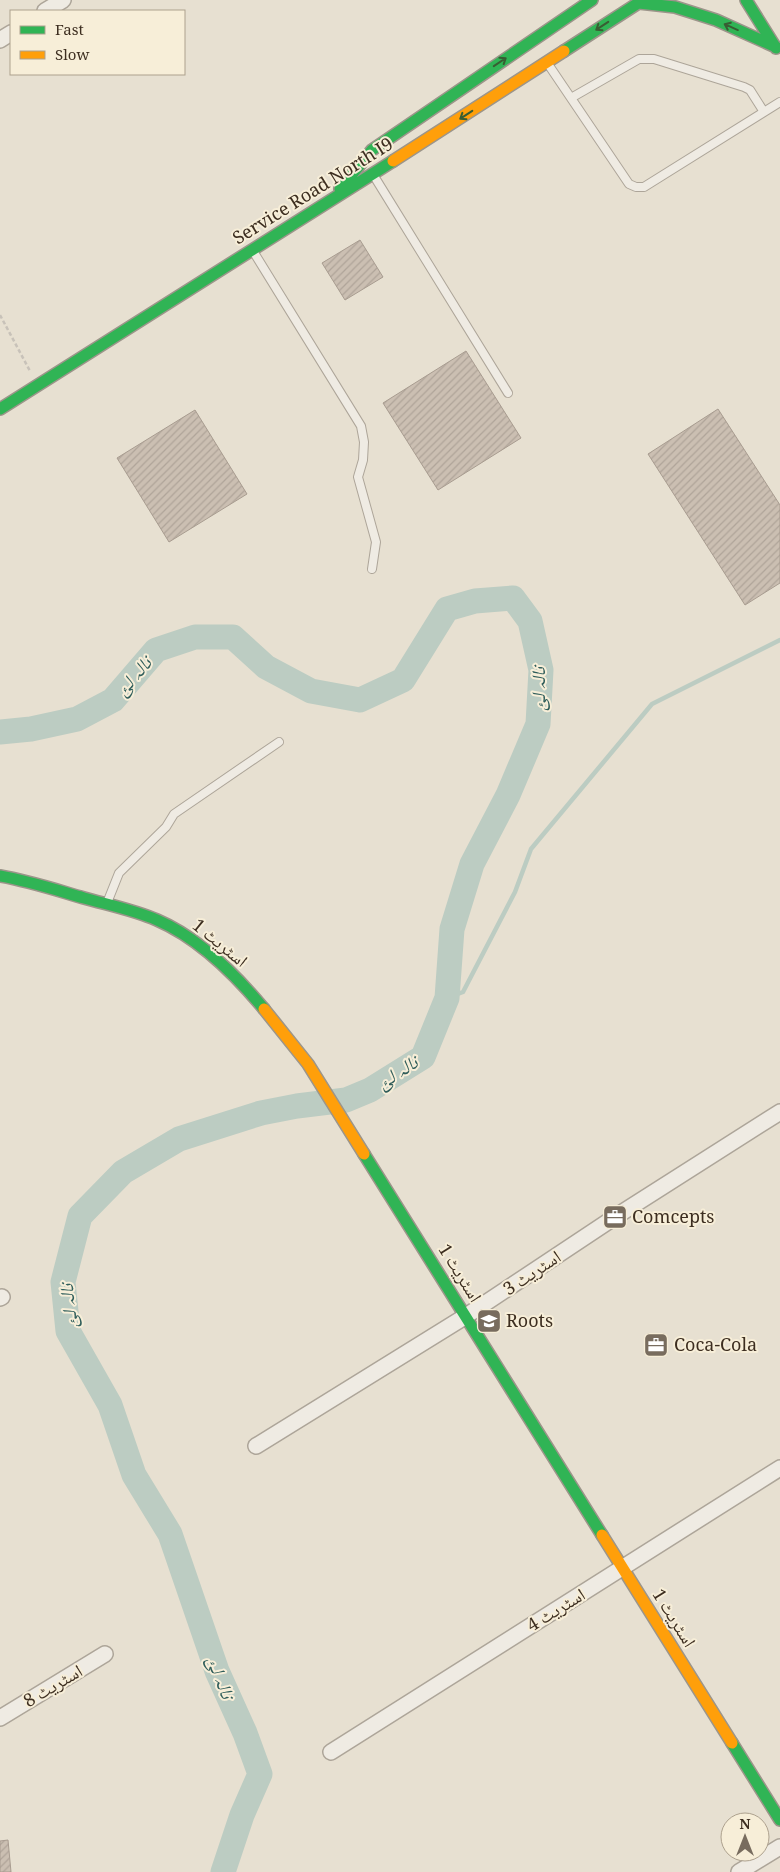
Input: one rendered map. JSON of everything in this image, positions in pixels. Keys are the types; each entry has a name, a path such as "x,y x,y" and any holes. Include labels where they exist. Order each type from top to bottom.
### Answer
{"main road":[{"path":"328,202 372,150 592,0"},
{"path":"746,0 778,51"},
{"path":"641,1 675,7 716,20 778,51"},
{"name":"Service Road North I9","path":"0,409 373,174 641,1"},
{"name":"اسٹریٹ 1","path":"0,876 29,880 133,910 168,925 234,974 267,1010 308,1064 780,1820"}],"street":[{"path":"47,10 62,0"},
{"name":"اسٹریٹ 3","path":"256,1446 466,1316 780,1112"},
{"name":"اسٹریٹ 4","path":"331,1752 780,1468"},
{"name":"اسٹریٹ 8","path":"0,1718 105,1654"},
{"path":"740,1872 780,1847"}],"lane":[{"path":"571,98 639,59 646,58 744,87 750,90 764,112"},
{"path":"547,62 629,184 636,187 644,187 780,102"},
{"path":"373,174 508,394"},
{"path":"253,250 361,426 364,442 363,460 358,477 376,542 372,569"},
{"path":"106,903 119,873 166,828 174,814 279,742"}],"path":[{"path":"0,315 37,385"}],"building":[{"path":"360,240 383,277 345,300 322,263"},
{"path":"466,351 521,438 438,490 383,403"},
{"path":"718,409 780,505 780,583 745,605 648,454"},
{"path":"195,410 247,494 169,542 117,458"},
{"path":"8,1840 11,1872 0,1872 0,1841"}],"waterway":[{"name":"نالہ لئ","path":"0,732 31,729 77,719 113,700 156,650 195,637 233,637 266,667 311,691 360,700 403,680 447,609 475,601 513,598 530,621 541,670 538,724 508,795 472,864 452,929 447,998 423,1057 370,1090 346,1100 261,1113 179,1139 123,1172 80,1216 63,1282 68,1331 110,1405 134,1475 170,1534 217,1671 245,1733 260,1774 242,1815 223,1872"},
{"path":"447,998 463,992 515,892 531,849 652,704 780,640"}],"traffic: fast":[{"path":"340,189 372,150 592,0"},
{"path":"564,51 643,0"},
{"path":"746,0 776,48"},
{"path":"639,3 675,7 716,20 776,47"},
{"path":"0,409 393,161"},
{"path":"0,876 130,910 157,920 202,947 228,970 264,1009"},
{"path":"364,1154 602,1535"},
{"path":"732,1743 780,1820"}],"traffic: slow":[{"path":"393,161 564,51"},
{"path":"264,1009 308,1064 364,1154"},
{"path":"602,1535 732,1743"}],"place":[{"name":"Comcepts","path":"615,1217"},
{"name":"Roots","path":"489,1321"},
{"name":"Coca-Cola","path":"656,1345"}]}
